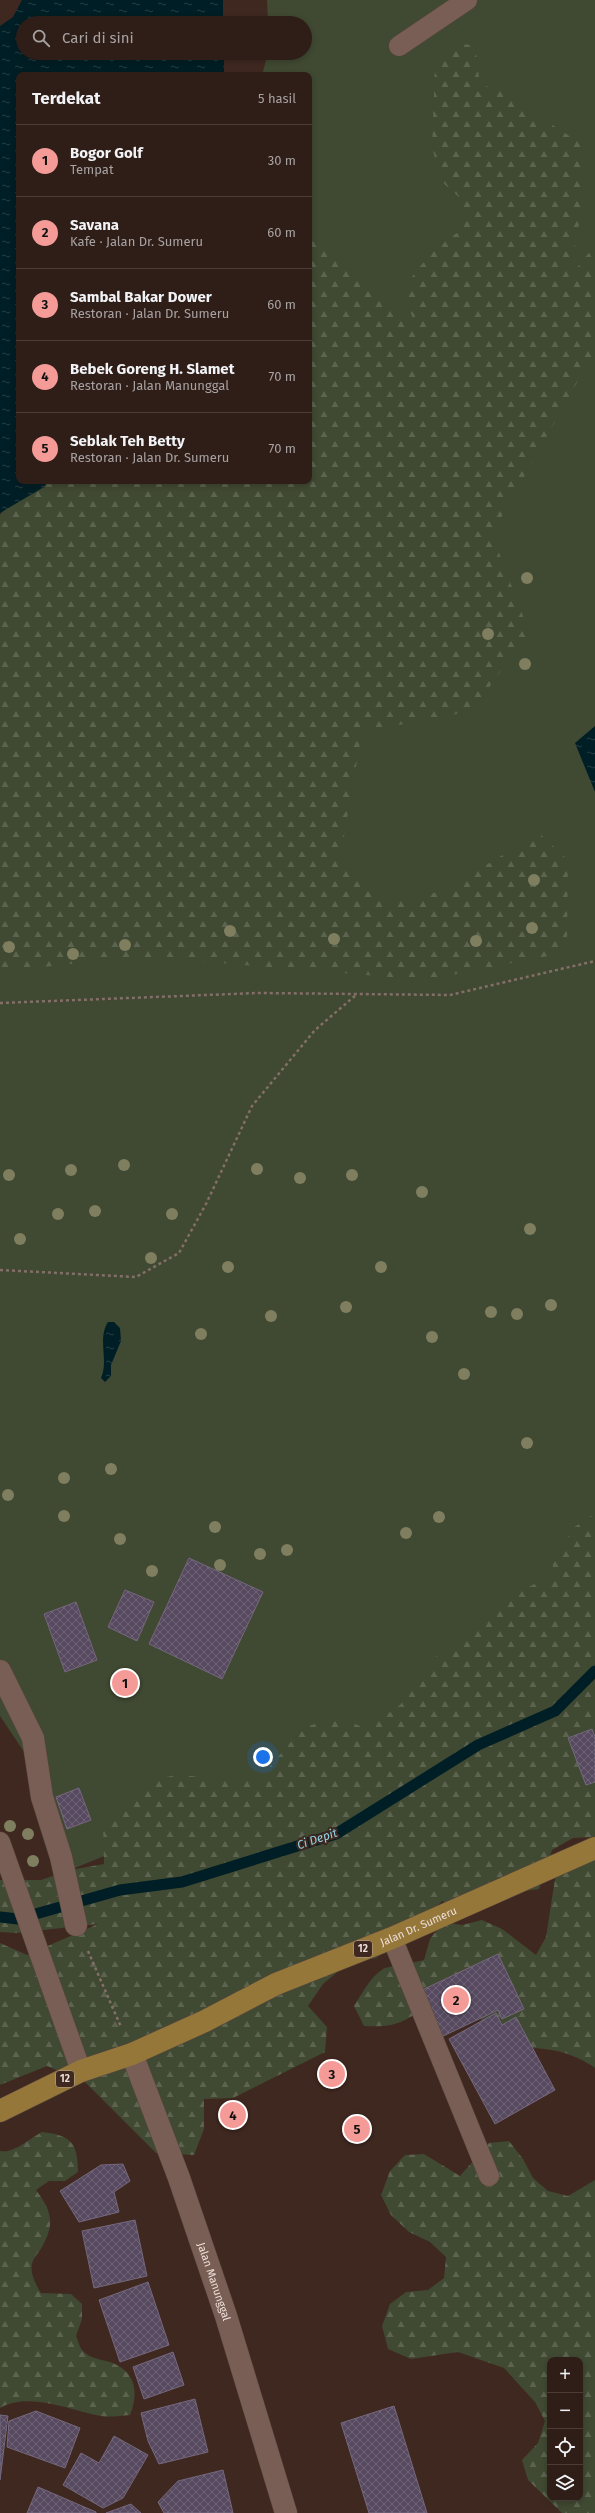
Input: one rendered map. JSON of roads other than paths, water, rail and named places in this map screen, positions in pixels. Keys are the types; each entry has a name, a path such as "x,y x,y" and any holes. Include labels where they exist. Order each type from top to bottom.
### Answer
{"main road":[{"name":"Jalan Dr. Sumeru","path":"132,2054 276,1984 392,1938 595,1848"},
{"name":"12","path":"0,2111 81,2071 132,2054"}],"street":[{"path":"0,1671 32,1738 42,1797 61,1857 76,1925"},
{"name":"Jalan Manunggal","path":"132,2054 179,2178 223,2308 286,2513"}],"lane":[{"path":"399,46 466,0"},
{"path":"2,1847 81,2071"},
{"path":"392,1938 489,2176"}],"water":[{"path":"22,0 223,0 223,16 16,16 16,60 224,60 224,72 16,72 16,484 46,484 44,487 0,513 0,26 13,17"},
{"path":"595,726 595,792 575,743"},
{"path":"108,1322 114,1322 120,1328 121,1341 111,1365 111,1376 105,1382 101,1378 104,1364 103,1335"}],"waterway":[{"name":"Ci Depit","path":"0,1917 18,1919 120,1890 182,1882 336,1834 478,1745 555,1711 595,1671"}],"place":[{"name":"Bogor Golf","path":"125,1683"},
{"name":"Savana","path":"456,2000"},
{"name":"Sambal Bakar Dower","path":"332,2074"},
{"name":"Bebek Goreng H. Slamet","path":"233,2115"},
{"name":"Seblak Teh Betty","path":"357,2129"}]}
